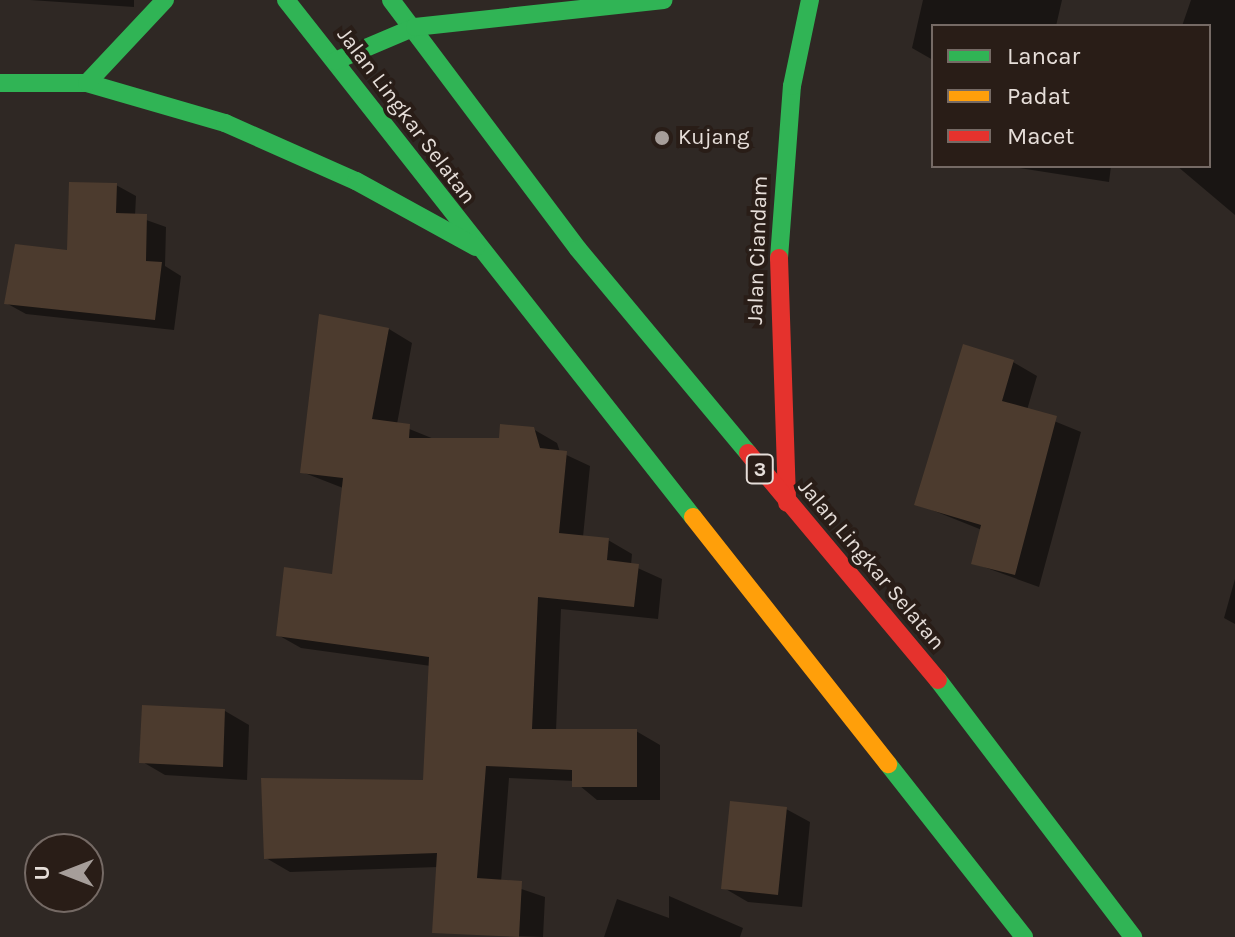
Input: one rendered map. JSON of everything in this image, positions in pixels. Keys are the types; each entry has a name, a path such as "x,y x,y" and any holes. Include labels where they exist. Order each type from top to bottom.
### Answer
{"main road":[{"path":"87,83 165,0"},
{"name":"Jalan Lingkar Selatan","path":"286,0 476,247 590,380 1024,937"},
{"name":"Jalan Lingkar Selatan","path":"391,0 415,27 506,158 787,503 964,711 1133,937"},
{"path":"335,61 415,27 664,0"},
{"name":"Jalan Ciandam","path":"787,503 779,241 792,86 810,0"},
{"path":"0,83 87,83 264,139 476,247"}],"building":[{"path":"69,182 117,183 116,213 147,214 146,261 162,262 155,320 4,304 15,244 67,250"},
{"path":"319,314 389,328 372,419 410,424 409,438 499,438 500,424 534,427 540,448 567,451 559,533 609,538 607,560 639,564 634,607 538,597 532,729 637,729 637,787 572,787 572,770 486,766 477,878 522,881 519,937 432,933 437,853 264,859 261,778 423,780 429,657 276,636 284,567 332,574 343,478 300,473"},
{"path":"963,344 1014,360 1002,401 1057,416 1015,575 971,564 981,525 914,505"},
{"path":"142,705 225,709 223,767 139,763"},
{"path":"730,801 787,807 778,895 721,889"}],"traffic: fast":[{"path":"87,83 165,0"},
{"path":"286,0 693,517"},
{"path":"391,0 578,249 748,453"},
{"path":"335,61 415,27 664,0"},
{"path":"779,258 792,86 810,0"},
{"path":"0,83 87,83 225,123 356,181 476,247"},
{"path":"938,680 1133,937"},
{"path":"888,764 1024,937"}],"traffic: slow":[{"path":"693,517 888,764"}],"traffic: jam":[{"path":"779,258 787,503"},
{"path":"748,453 938,680"}],"place":[{"name":"Kujang","path":"662,138"}]}
